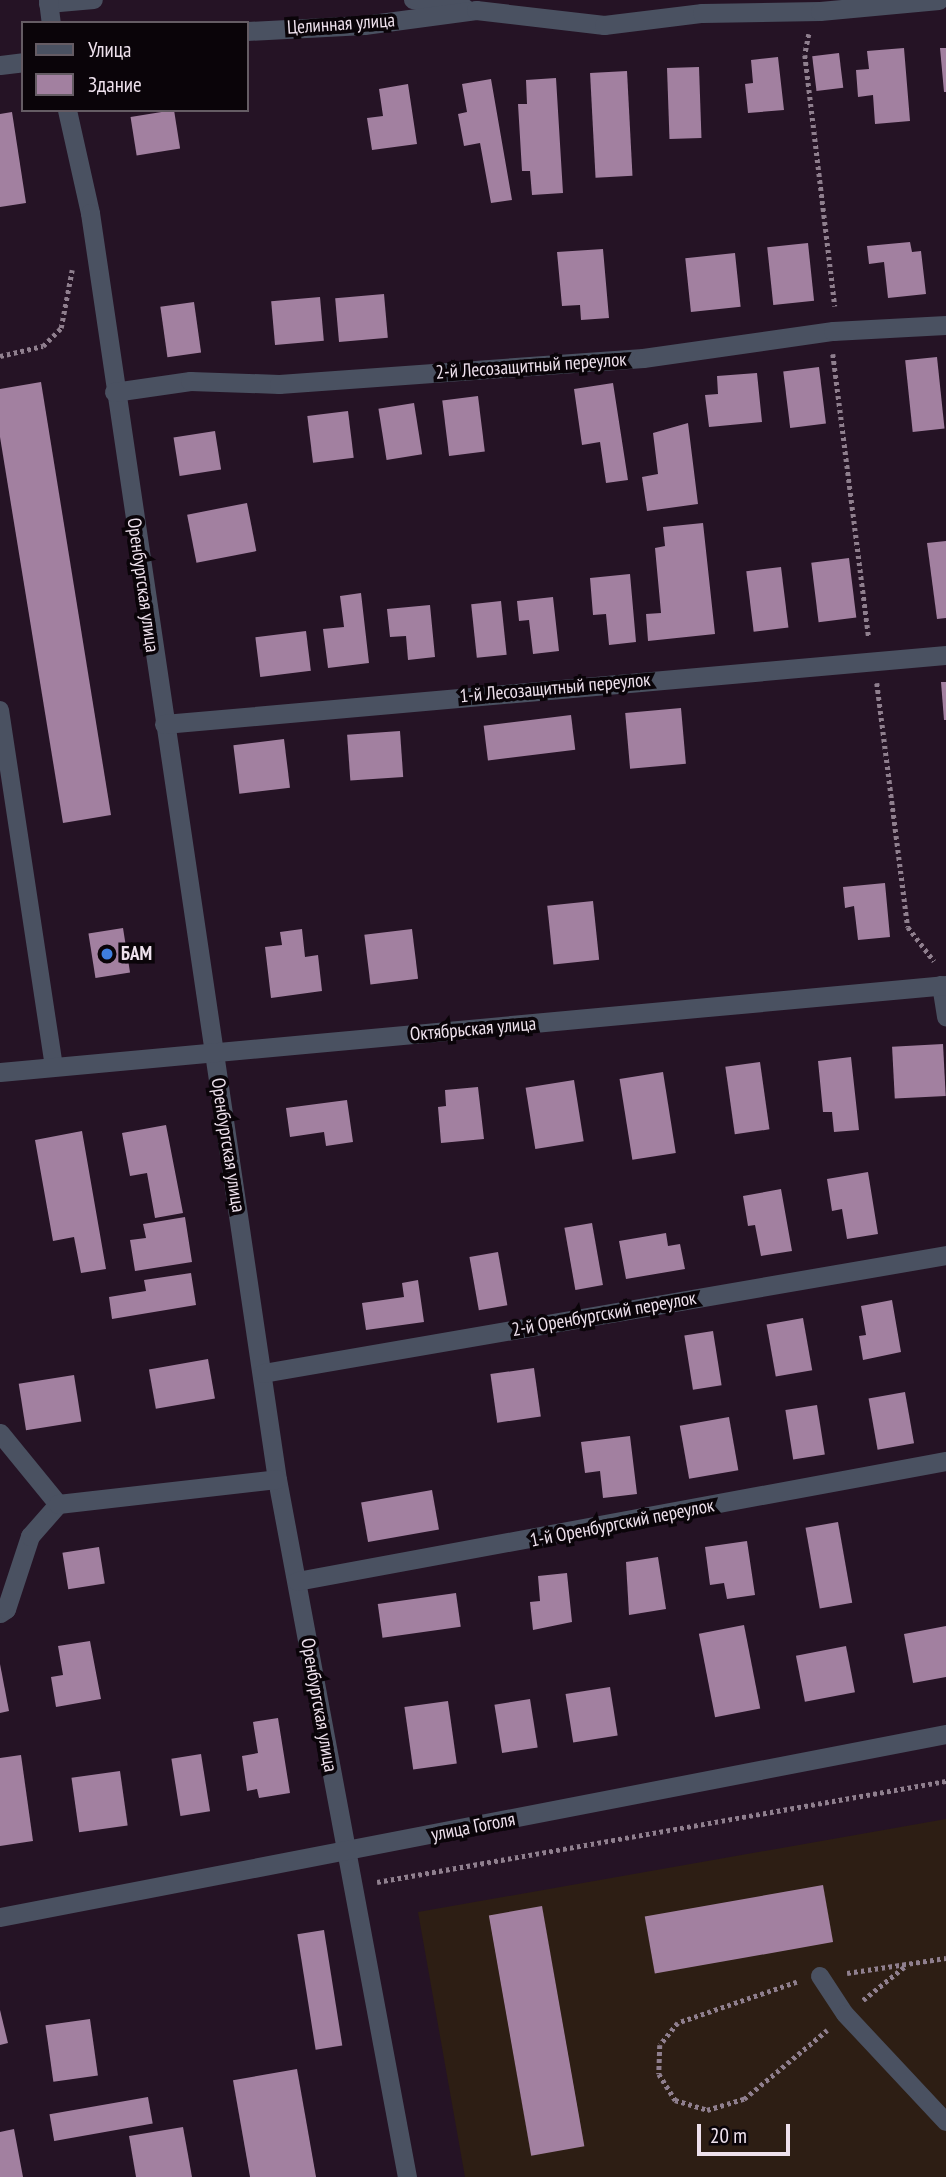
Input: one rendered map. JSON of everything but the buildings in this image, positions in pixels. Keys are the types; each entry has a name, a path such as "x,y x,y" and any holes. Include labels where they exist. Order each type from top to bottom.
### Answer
{"street":[{"name":"Целинная улица","path":"248,31 364,25 476,10 604,24 702,13 820,11 937,0"},
{"path":"0,65 21,62"},
{"name":"Оренбургская улица","path":"67,112 90,213 114,392 277,1479 407,2177"},
{"name":"2-й Лесозащитный переулок","path":"114,392 190,381 279,384 643,358 834,331 946,325"},
{"name":"1-й Лесозащитный переулок","path":"164,724 946,654"},
{"name":"Октябрьская улица","path":"0,1072 944,985"},
{"name":"2-й Оренбургский переулок","path":"263,1373 946,1255"},
{"path":"0,1433 58,1504"},
{"name":"1-й Оренбургский переулок","path":"297,1581 946,1461"},
{"path":"0,1613 6,1609 30,1536 58,1504 277,1479"},
{"name":"улица Гоголя","path":"0,1917 946,1734"}],"lane":[{"path":"49,9 94,0"},
{"path":"413,0 476,10"},
{"path":"0,710 3,750 54,1067"},
{"path":"944,985 946,1017"},
{"path":"820,1976 845,2014 946,2122"}],"path":[{"path":"820,11 805,55 835,306 833,368 908,927 931,953 944,985"},
{"path":"0,356 43,346 61,328 73,264"},
{"path":"352,1887 946,1781"},
{"path":"678,2023 660,2045 659,2074 675,2100 707,2110 744,2099 904,1967"}],"shaded area":[{"path":"946,1819 946,2177 465,2177 418,1912"}],"place":[{"name":"БАМ","path":"107,954"}]}
